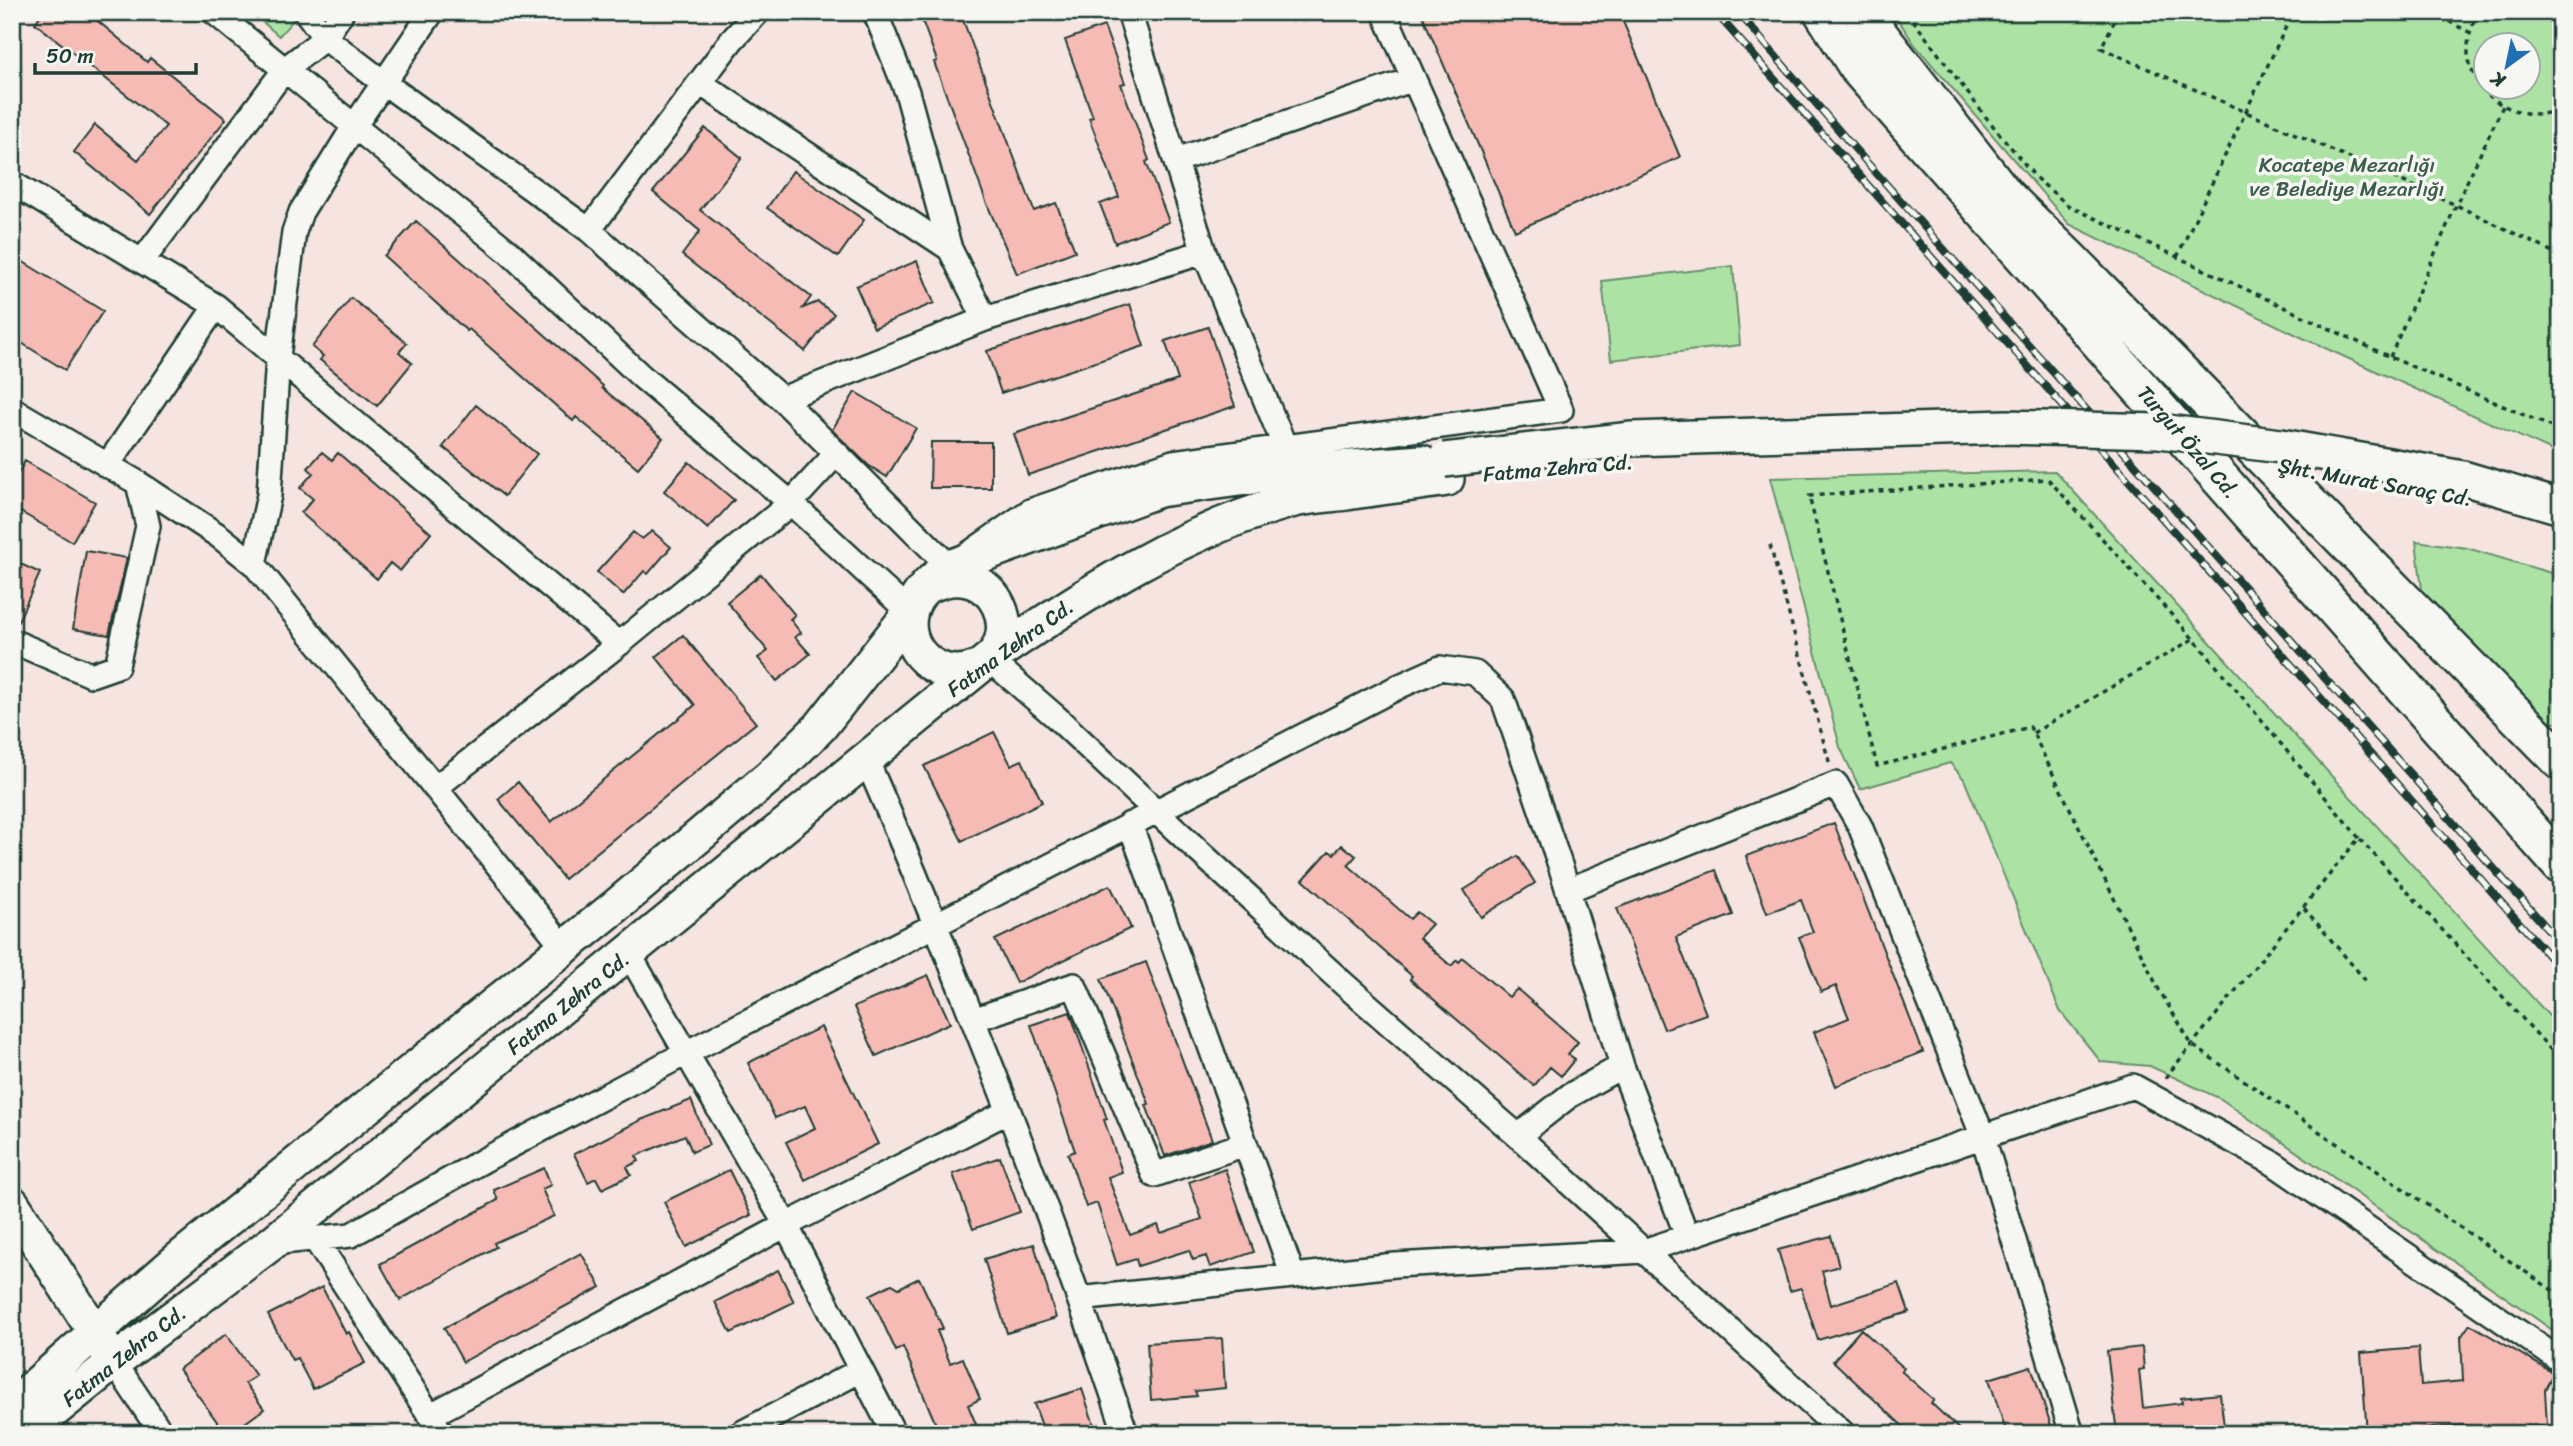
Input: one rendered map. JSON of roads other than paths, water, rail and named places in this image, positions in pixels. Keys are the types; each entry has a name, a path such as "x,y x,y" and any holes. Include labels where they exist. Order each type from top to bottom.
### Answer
{"main road":[{"name":"Turgut Özal Cd.","path":"1823,12 1859,69 2561,864"},
{"name":"Turgut Özal Cd.","path":"1861,12 2005,196 2561,761"},
{"name":"Fatma Zehra Cd.","path":"939,577 1159,490 1297,471 1567,466 1682,457 2032,445 2229,448"},
{"name":"Şht. Murat Saraç Cd.","path":"2229,448 2463,478 2561,507"},
{"name":"Şht. Murat Saraç Cd.","path":"2229,448 2452,493 2561,526"},
{"name":"Fatma Zehra Cd.","path":"25,1434 114,1362 272,1243 989,659 1097,586 1218,525 1296,499 1446,469"},
{"path":"939,577 974,581 987,589 997,601 1003,616 999,646 989,659 962,672 932,666 920,656 912,643 910,613 920,593 939,577"},
{"name":"Fatma Zehra Cd.","path":"12,1406 174,1262 564,947 770,776 820,727 910,613"},
{"path":"12,1203 114,1362"}],"street":[{"path":"214,12 510,253 642,377 791,503 910,613"},
{"path":"306,12 325,38 589,230 782,399 836,454 939,577 1030,511 1173,462 1561,410 1384,12"},
{"path":"143,260 285,69 325,38 342,12"},
{"path":"254,564 269,495 278,357 294,232 301,212 355,125 432,12"},
{"path":"589,230 731,41 758,12"},
{"path":"875,12 907,92 950,249 985,319"},
{"path":"1129,12 1204,252 1285,447"},
{"path":"1177,160 1414,79"},
{"path":"700,83 950,249"},
{"path":"12,183 216,306 619,643"},
{"path":"782,399 985,319 1204,252"},
{"path":"107,466 216,306"},
{"path":"12,410 138,484 219,536 254,564 564,947"},
{"path":"435,788 791,503 836,454"},
{"path":"12,641 91,674 117,666 148,526 138,484"},
{"path":"989,659 1056,717 1345,985 1518,1136 1844,1434"},
{"path":"272,1243 351,1236 486,1159 934,923 1440,668 1475,673 1503,699 1622,1066 1687,1236"},
{"path":"866,758 1009,1111 1126,1434"},
{"path":"1567,890 1836,784 1860,826 1983,1137 2072,1434"},
{"path":"1130,824 1293,1276"},
{"path":"629,954 786,1224 894,1434"},
{"path":"973,1020 1074,985 1154,1175 1245,1144"},
{"path":"1518,1136 1569,1096 1622,1066"},
{"path":"1079,1299 1395,1265 1644,1251 2133,1086 2273,1163 2561,1361"},
{"path":"315,1239 436,1425 786,1224 1009,1111"},
{"path":"114,1362 162,1434"},
{"path":"740,1434 861,1370"}],"railway":[{"path":"1715,12 2561,970"},
{"path":"1738,12 1854,148 2561,944"}],"park label":[{"name":"Kocatepe Mezarlığı ve Belediye Mezarlığı","path":"2347,177"}]}
